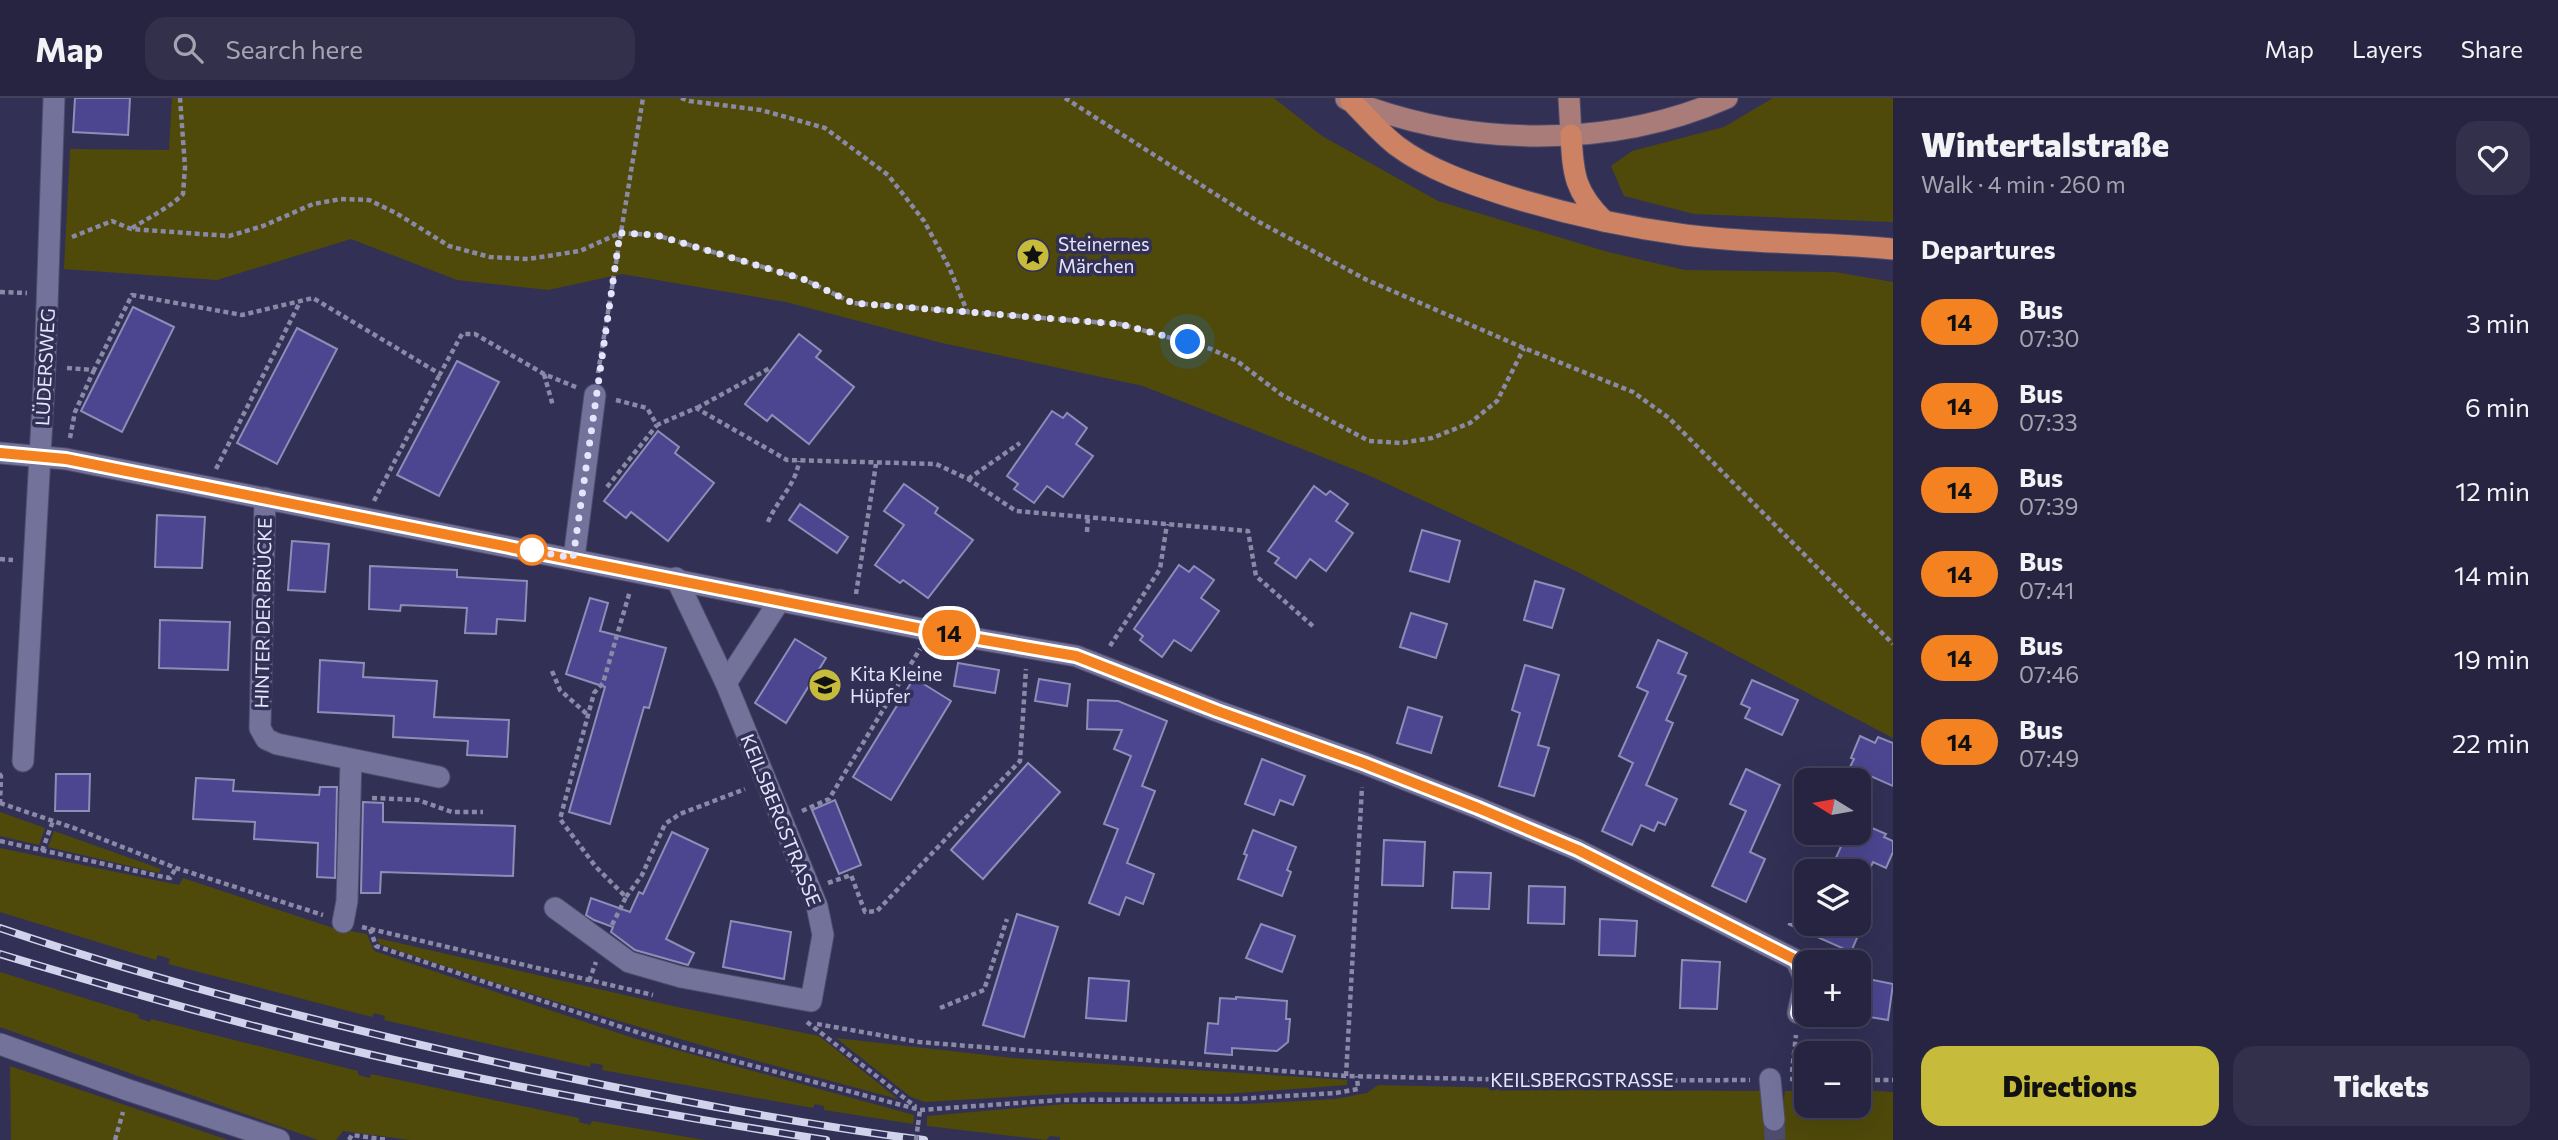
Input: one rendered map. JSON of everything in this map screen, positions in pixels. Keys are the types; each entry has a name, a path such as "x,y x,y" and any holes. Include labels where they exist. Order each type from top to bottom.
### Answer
{"highway":[{"path":"1348,99 1399,147 1441,171 1521,200 1605,223 1687,235 1893,249"},
{"path":"1571,135 1574,174 1579,192 1605,223"}],"main road":[{"path":"1569,98 1571,135"},
{"path":"1348,99 1426,125 1477,133 1571,135 1653,122 1727,98"}],"street":[{"name":"LÜDERSWEG","path":"23,761 51,242 54,98"},
{"path":"573,558 595,395"},
{"name":"HINTER DER BRÜCKE","path":"0,453 66,459 636,570 932,631 1076,656 1217,711 1363,763 1578,850 1794,959"},
{"name":"HINTER DER BRÜCKE","path":"265,498 260,728 266,738 277,744 351,760"},
{"name":"KEILSBERGSTRASSE","path":"603,943 629,962 681,977 811,1001 823,935 817,906 726,683 676,578"},
{"path":"726,683 780,600"},
{"path":"343,922 351,760 439,777"},
{"path":"555,908 603,943"},
{"path":"0,1044 267,1138"},
{"path":"1774,1119 1781,1079"}],"path":[{"path":"131,229 171,206 183,194 185,167 180,98"},
{"path":"595,395 642,98"},
{"path":"681,98 761,110 825,128 888,175 924,221 949,267 967,311"},
{"path":"1065,98 1259,222 1367,281 1633,392 1670,418 1893,644"},
{"path":"51,242 112,221 131,229 229,236 263,226 313,204 341,199 369,200 396,213 449,246 491,257 528,259 579,251 620,233 656,235 803,279 853,303 1120,324 1211,349 1237,361 1282,395 1368,441 1401,443 1432,438 1470,423 1497,401 1524,348"},
{"path":"66,459 75,412 132,295 242,315 313,298 440,374"},
{"path":"207,487 301,301"},
{"path":"366,518 462,334 475,334 544,374 595,395 647,408 657,425"},
{"path":"45,366 94,370"},
{"path":"601,494 657,425 696,408 770,368"},
{"path":"544,374 553,406"},
{"path":"696,408 787,460 936,464 968,479 1016,511 1248,531 1256,576 1315,628"},
{"path":"968,479 1020,443"},
{"path":"768,522 773,509 797,476 799,461"},
{"path":"853,614 876,464"},
{"path":"1087,532 1088,517"},
{"path":"1098,665 1160,569 1167,524"},
{"path":"626,897 596,867 560,819 594,692 603,683 636,570"},
{"path":"784,820 829,799 932,631"},
{"path":"810,889 851,875 865,912 877,911 1020,761 1027,647"},
{"path":"552,671 560,690 588,715"},
{"path":"1346,1076 1363,763"},
{"path":"589,981 603,943 626,897 642,875 665,824 680,814 767,780"},
{"path":"350,797 418,800 453,812 483,813"},
{"path":"42,851 53,821"},
{"path":"0,841 170,878 176,868"},
{"path":"940,1008 984,990 1007,919"},
{"path":"370,929 376,946 457,974 682,1047 920,1110"},
{"path":"1781,1079 1794,1027"},
{"path":"833,1040 920,1110"},
{"name":"KEILSBERGSTRASSE","path":"920,1110 1060,1100 1237,1099 1336,1093 1358,1088 1357,1076 1564,1081 1794,1080"},
{"path":"1871,1080 1893,1080"},
{"path":"115,1140 128,1090"},
{"path":"916,1140 920,1110"},
{"path":"349,1140 352,1135 387,1140"}],"shaded area":[{"path":"172,98 1274,98 1322,136 1438,201 1608,252 1685,270 1835,272 1893,282 1893,738 1578,572 1368,475 1143,386 942,343 786,302 622,274 548,290 457,280 351,239 217,280 64,269 70,149 169,150"},
{"path":"1773,98 1893,98 1893,222 1694,214 1624,196 1611,166 1632,151 1724,127"},
{"path":"0,812 45,828 39,845 0,836"},
{"path":"54,831 161,869 159,873 48,847"},
{"path":"0,848 179,885 183,878 333,928 367,934 374,951 633,1038 914,1115 913,1124 824,1110 824,1106 815,1104 813,1108 602,1070 603,1065 591,1063 590,1067 384,1020 385,1016 374,1013 372,1017 168,964 170,959 158,955 156,960 0,912"},
{"path":"377,938 668,1005 819,1036 898,1099 572,1007 379,944"},
{"path":"0,972 139,1015 138,1018 150,1022 151,1019 358,1071 358,1075 370,1078 371,1074 579,1118 579,1122 590,1125 592,1121 705,1140 410,1140 343,1131 336,1140 318,1140 0,1027"},
{"path":"836,1038 1013,1058 1347,1080 1347,1085 1225,1094 1094,1092 925,1102 911,1097"},
{"path":"10,1066 228,1140 11,1140"},
{"path":"1378,1085 1763,1091 1781,1119 1785,1091 1794,1091 1794,1118 1871,1118 1871,1091 1893,1092 1893,1140 1060,1140 1060,1137 1050,1136 1046,1140 927,1126 927,1116 1065,1104 1248,1104 1335,1099 1367,1093"}],"building":[{"path":"75,98 130,98 128,135 73,132"},
{"path":"133,307 174,327 122,432 81,411"},
{"path":"297,328 337,349 277,464 237,443"},
{"path":"799,334 821,351 816,357 854,387 809,444 772,415 767,421 745,404"},
{"path":"457,361 499,382 439,496 397,475"},
{"path":"1052,411 1063,418 1067,413 1087,428 1076,444 1093,456 1063,497 1047,486 1034,503 1014,489 1018,484 1007,476"},
{"path":"658,431 679,447 675,453 714,483 668,541 631,512 626,518 604,501"},
{"path":"904,484 938,508 935,513 973,540 928,598 875,565 904,525 884,511"},
{"path":"1314,486 1326,495 1330,491 1348,504 1336,521 1353,533 1326,571 1310,559 1296,578 1275,563 1279,558 1268,551"},
{"path":"800,504 848,537 837,553 789,520"},
{"path":"157,515 205,517 202,568 155,567"},
{"path":"1422,530 1460,541 1449,582 1410,571"},
{"path":"292,541 329,544 325,592 288,590"},
{"path":"1179,565 1189,572 1194,566 1214,580 1201,598 1219,611 1191,651 1174,640 1162,657 1140,640 1143,636 1134,629"},
{"path":"370,566 457,570 457,577 527,581 525,621 497,619 496,634 465,633 467,608 401,605 400,611 369,609"},
{"path":"1535,581 1564,589 1552,628 1524,620"},
{"path":"590,598 608,603 600,631 666,648 649,708 644,707 610,824 569,812 605,687 566,674"},
{"path":"1411,613 1447,624 1436,658 1400,647"},
{"path":"160,620 230,622 228,670 159,668"},
{"path":"795,639 826,658 786,723 755,703"},
{"path":"1658,640 1687,653 1678,673 1686,676 1666,720 1673,723 1646,785 1677,799 1665,825 1658,822 1654,831 1641,825 1632,845 1602,831 1633,763 1619,756 1648,692 1637,687"},
{"path":"320,660 364,663 363,677 437,681 434,717 509,720 507,757 467,755 468,741 393,737 394,716 318,712"},
{"path":"958,663 999,670 995,693 954,686"},
{"path":"1525,665 1559,675 1538,745 1549,748 1534,796 1499,786 1520,713 1512,710"},
{"path":"914,678 951,701 891,800 853,777"},
{"path":"1039,679 1070,684 1067,706 1035,701"},
{"path":"1752,680 1798,700 1782,735 1745,718 1750,708 1741,704"},
{"path":"1088,700 1118,701 1167,721 1142,786 1155,791 1127,863 1154,874 1143,904 1126,897 1119,915 1089,903 1118,829 1104,824 1131,756 1114,749 1122,730 1087,729"},
{"path":"1408,707 1442,717 1431,753 1397,743"},
{"path":"1860,736 1875,743 1878,737 1893,743 1893,786 1871,776 1871,768 1850,767 1854,759 1851,758"},
{"path":"1262,759 1305,776 1293,805 1280,800 1274,815 1245,804"},
{"path":"1028,763 1060,792 983,879 951,850"},
{"path":"1746,769 1780,785 1750,852 1765,859 1746,902 1712,886 1746,811 1730,804"},
{"path":"56,774 90,774 89,811 55,811"},
{"path":"196,778 234,780 233,791 319,795 320,787 337,787 335,878 317,877 318,843 254,839 255,822 193,819"},
{"path":"835,800 861,865 839,874 812,810"},
{"path":"363,802 383,803 383,822 515,826 513,876 381,872 380,893 361,893"},
{"path":"1871,828 1886,834 1884,837 1893,841 1893,852 1886,868 1873,862 1871,866 1871,859 1835,859 1842,845 1871,845"},
{"path":"1253,830 1296,847 1287,870 1291,872 1282,896 1238,879"},
{"path":"672,832 708,849 666,939 694,953 688,965 635,950 611,932 613,927 586,915 591,898 630,912 639,892 643,894"},
{"path":"1384,840 1425,842 1423,886 1382,885"},
{"path":"1454,872 1491,873 1489,909 1452,908"},
{"path":"1529,886 1565,887 1564,924 1528,923"},
{"path":"1017,914 1058,927 1024,1037 983,1025"},
{"path":"1600,919 1637,921 1635,956 1599,955"},
{"path":"731,921 791,932 784,979 723,967"},
{"path":"1261,924 1295,936 1282,972 1246,958"},
{"path":"1815,936 1858,936 1852,950"},
{"path":"1682,960 1720,962 1717,1009 1680,1008"},
{"path":"1089,978 1129,981 1126,1021 1086,1018"},
{"path":"1871,980 1893,984 1888,1020 1871,1017"},
{"path":"1220,998 1287,1001 1286,1019 1290,1019 1288,1042 1277,1051 1232,1048 1232,1055 1205,1053 1208,1023 1218,1024"}],"tunnel":[{"path":"1774,1120 1775,1140"}],"railway":[{"path":"0,928 196,988 461,1054 725,1109 924,1140"},
{"path":"0,954 221,1017 389,1059 588,1099 826,1140"}],"bus line":[{"name":"14","path":"0,453 66,459 676,578 932,631 1076,656 1217,711 1363,763 1578,850 1794,959"}],"place":[{"name":"Steinernes Märchen","path":"1033,255"},
{"name":"Kita Kleine Hüpfer","path":"825,685"}],"route":[{"path":"532,550 529,550 573,558 620,233 656,235 803,279 853,303 1120,324 1188,342"}]}
